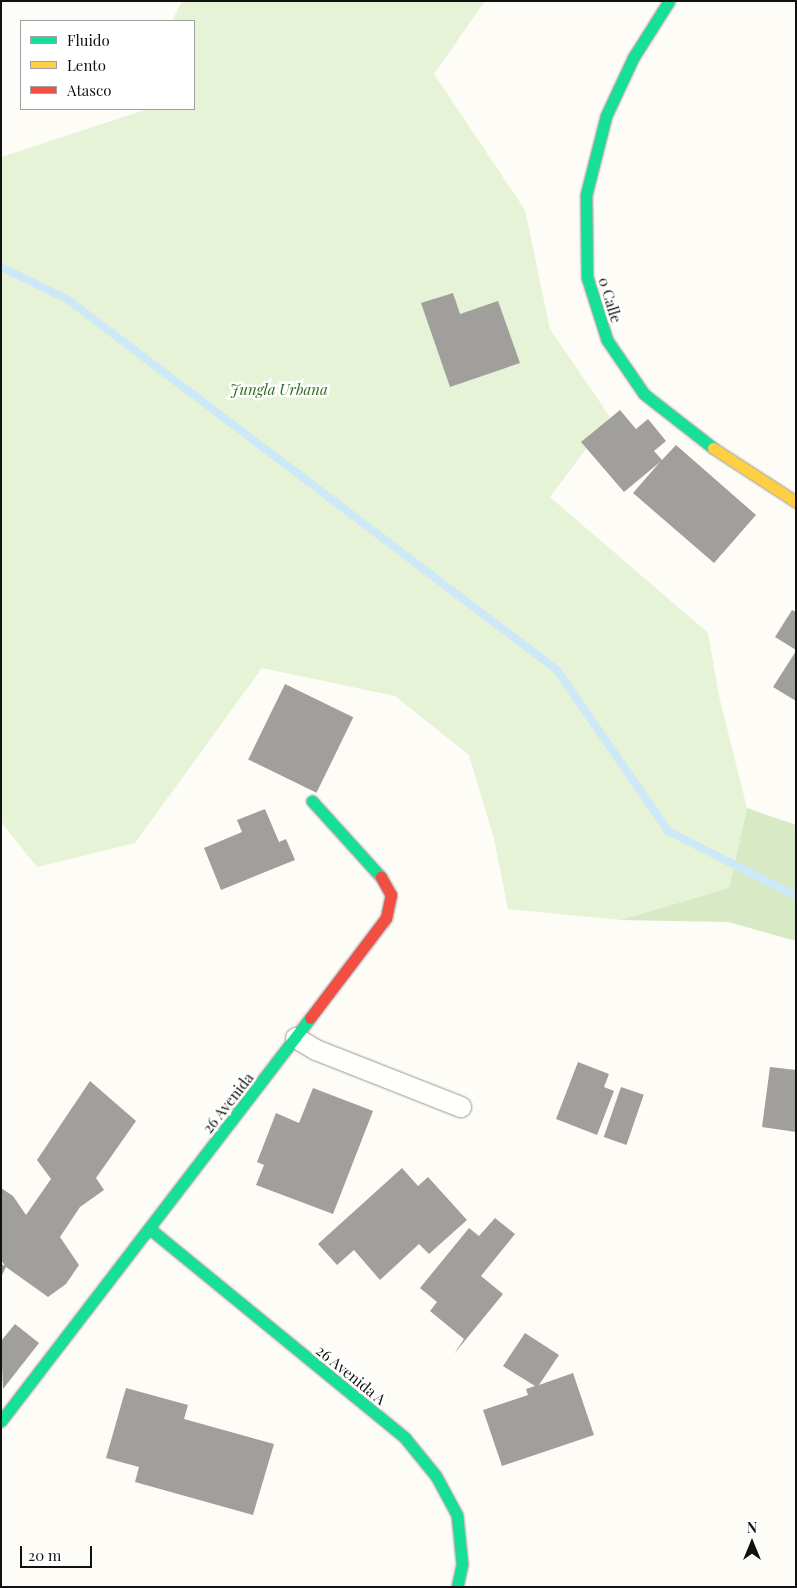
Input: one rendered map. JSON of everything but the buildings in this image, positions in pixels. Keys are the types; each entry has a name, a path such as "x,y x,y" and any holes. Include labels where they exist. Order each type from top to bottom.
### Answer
{"street":[{"name":"0 Calle","path":"668,3 633,58 606,116 586,196 587,276 607,340 644,394 728,460 796,502"},
{"name":"26 Avenida","path":"1,1421 150,1229 386,918 391,895 388,885 312,801"},
{"path":"296,1038 316,1050 461,1107"},
{"name":"26 Avenida A","path":"150,1229 405,1438 436,1476 457,1515 462,1564 457,1587"}],"green space":[{"name":"Jungla Urbana","path":"182,1 485,1 434,74 525,210 550,329 610,417 550,497 708,633 719,696 747,808 729,888 620,920 508,909 494,839 469,755 395,696 262,668 135,843 37,867 1,822 1,157 145,110 195,110 195,20 172,20"},
{"path":"747,808 796,825 796,941 728,922 620,920 729,888"}],"waterway":[{"path":"1,267 67,299 557,670 668,831 796,896"}],"traffic: fast":[{"path":"669,1 633,58 606,116 586,195 587,277 607,340 644,394 713,448"},
{"path":"312,801 381,877"},
{"path":"1,1421 310,1018"},
{"path":"150,1229 405,1438 436,1476 457,1515 462,1564 457,1587"}],"traffic: slow":[{"path":"713,448 796,502"}],"traffic: jam":[{"path":"310,1018 386,918 391,895 381,877"}]}
